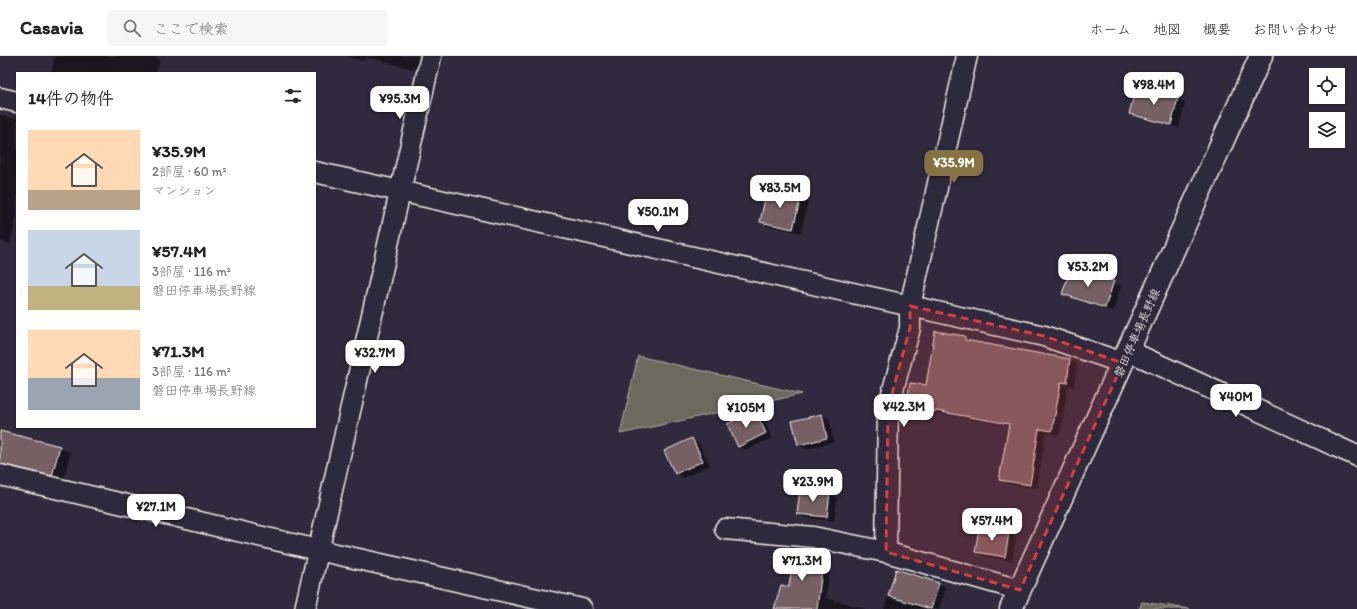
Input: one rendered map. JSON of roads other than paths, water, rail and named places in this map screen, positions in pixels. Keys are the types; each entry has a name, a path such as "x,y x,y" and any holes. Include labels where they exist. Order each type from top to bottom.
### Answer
{"main road":[{"name":"磐田停車場長野線","path":"1016,599 1261,56"}],"street":[{"path":"305,609 431,56"},
{"path":"886,552 888,408 910,328 910,306 967,56"},
{"path":"0,98 16,102"},
{"path":"316,172 1044,336 1126,357 1357,456"},
{"path":"0,475 318,550 582,609"},
{"path":"725,529 813,537 886,552 1016,599"}]}
